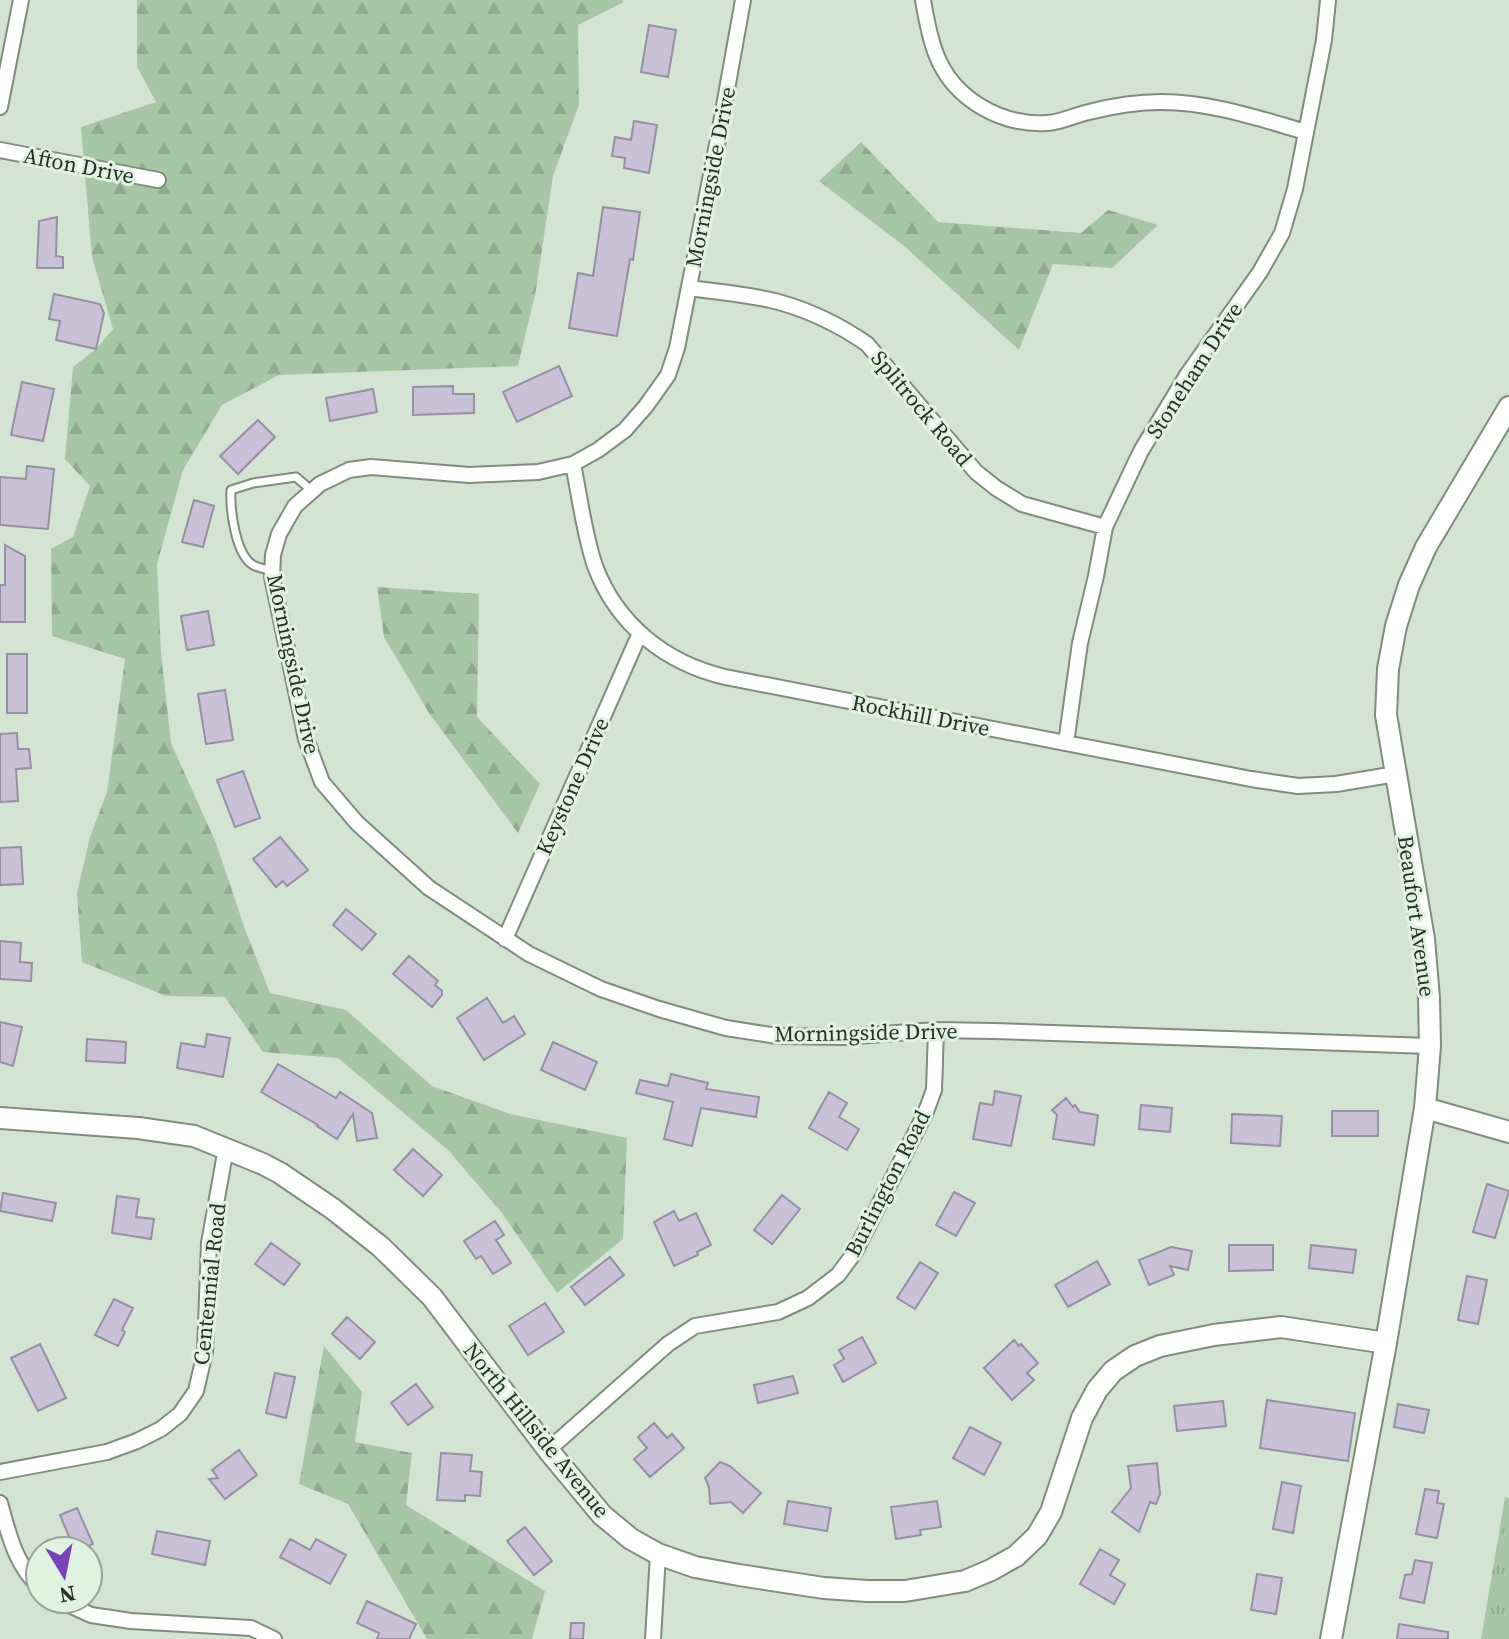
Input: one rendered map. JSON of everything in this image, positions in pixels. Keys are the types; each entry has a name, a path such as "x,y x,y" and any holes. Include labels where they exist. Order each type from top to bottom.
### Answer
{"street":[{"path":"0,107 21,0"},
{"name":"Morningside Drive","path":"743,0 677,348 668,375 625,430 573,464 538,472 469,475 371,467 339,474 311,490 283,524 273,555 273,588 306,739 322,782 357,823 429,888 529,954 601,989 726,1028 777,1036 844,1037 936,1030 1008,1031 1430,1046"},
{"path":"923,0 929,33 942,68 964,94 992,113 1027,123 1051,123 1088,112 1163,102 1228,111 1306,132"},
{"name":"Stoneham Drive","path":"1066,743 1080,643 1105,527 1141,451 1187,375 1260,272 1282,233 1295,189 1324,40 1328,0"},
{"name":"Afton Drive","path":"0,150 158,180"},
{"name":"Splitrock Road","path":"689,288 779,302 846,329 867,344 976,472 996,488 1022,504 1105,527"},
{"name":"Beaufort Avenue","path":"1331,1639 1386,1343 1425,1108 1430,1046 1424,939 1386,715 1388,669 1404,599 1426,547 1509,407"},
{"name":"Rockhill Drive","path":"573,464 595,565 610,598 640,633 675,659 708,673 1298,786 1336,784 1396,774"},
{"name":"Keystone Drive","path":"505,939 640,633"},
{"name":"Burlington Road","path":"548,1450 668,1344 695,1326 778,1312 808,1298 838,1275 855,1252 925,1114 934,1090 936,1030"},
{"path":"1425,1108 1509,1132"},
{"name":"North Hillside Avenue","path":"0,1118 138,1128 194,1136 280,1173 381,1247 432,1297 548,1450 602,1515 631,1539 658,1554 695,1567 824,1588 905,1591 965,1581 1016,1556 1037,1536 1051,1512 1082,1418 1097,1390 1113,1371 1135,1356 1160,1346 1214,1335 1281,1327 1386,1343"},
{"name":"Centennial Road","path":"0,1472 107,1452 161,1429 180,1414 196,1391 205,1352 209,1243 226,1148"},
{"path":"0,1503 24,1568"},
{"path":"653,1639 658,1554"},
{"path":"91,1615 131,1621 251,1628 274,1639"}],"lane":[{"path":"272,571 251,564 240,550 230,504 231,490 253,483 296,477 311,490"}],"green space":[{"path":"137,0 623,0 578,25 579,105 553,176 536,290 518,366 279,375 222,405 183,470 157,564 161,652 171,743 216,843 270,993 346,1010 432,1086 510,1114 627,1138 623,1239 557,1293 502,1213 448,1150 338,1058 263,1052 225,997 166,996 82,962 77,893 90,837 107,792 125,659 52,636 51,549 73,537 90,486 65,459 73,367 96,349 113,329 92,257 81,127 156,102 137,67"},
{"path":"861,142 938,222 1081,233 1108,210 1158,225 1112,268 1053,264 1019,350 904,246 819,181"},
{"path":"377,587 479,594 477,717 540,784 518,833 429,713 384,637"},
{"path":"324,1346 362,1392 355,1442 412,1453 406,1505 545,1591 532,1639 427,1639 348,1504 299,1484"},
{"path":"1505,1497 1509,1498 1509,1639 1481,1639"}],"building":[{"path":"649,25 676,30 668,77 641,72"},
{"path":"634,121 657,125 649,173 624,168 625,158 612,156 615,137 631,140"},
{"path":"603,207 640,212 617,336 569,328 578,273 593,276"},
{"path":"57,217 56,256 63,257 63,268 37,268 39,221"},
{"path":"54,294 100,304 104,313 96,349 56,340 60,321 49,319"},
{"path":"559,366 572,396 517,422 503,392"},
{"path":"22,382 54,389 43,441 11,435"},
{"path":"453,386 453,394 474,394 474,413 413,415 413,387"},
{"path":"373,389 377,412 330,421 326,398"},
{"path":"258,420 275,437 238,474 220,456"},
{"path":"27,466 54,469 48,529 0,525 0,477 26,479"},
{"path":"194,500 214,506 203,547 182,542"},
{"path":"5,545 25,556 25,622 0,622 0,585 5,585"},
{"path":"208,611 214,645 187,650 181,616"},
{"path":"7,654 27,654 27,713 7,713"},
{"path":"225,690 233,740 206,744 198,694"},
{"path":"17,733 18,749 29,749 31,768 16,769 18,801 0,802 0,734"},
{"path":"243,771 260,818 235,827 217,780"},
{"path":"280,837 308,870 287,886 283,881 276,887 253,859"},
{"path":"21,847 23,884 0,885 0,848"},
{"path":"346,909 376,934 362,950 333,925"},
{"path":"0,941 21,943 20,962 32,963 31,981 0,979"},
{"path":"409,956 438,981 435,985 442,995 432,1007 393,974"},
{"path":"487,998 503,1023 514,1016 525,1034 484,1060 457,1018"},
{"path":"0,1022 22,1027 13,1066 0,1062"},
{"path":"207,1034 230,1038 223,1077 177,1068 181,1043 205,1047"},
{"path":"87,1039 126,1042 125,1063 86,1061"},
{"path":"553,1042 597,1062 585,1090 541,1070"},
{"path":"278,1064 336,1098 340,1092 372,1113 377,1138 357,1141 353,1114 337,1139 261,1092"},
{"path":"671,1074 708,1083 706,1089 759,1097 756,1117 701,1108 692,1146 664,1139 673,1102 636,1093 640,1080 668,1086"},
{"path":"995,1091 1021,1096 1011,1146 973,1139 980,1103 993,1105"},
{"path":"829,1092 847,1103 839,1117 859,1129 847,1150 809,1128"},
{"path":"1066,1098 1080,1112 1098,1115 1094,1145 1053,1139 1057,1115 1052,1110"},
{"path":"1141,1105 1172,1108 1170,1132 1139,1129"},
{"path":"1332,1111 1378,1111 1378,1136 1332,1136"},
{"path":"1232,1114 1282,1116 1280,1146 1231,1143"},
{"path":"413,1149 442,1175 423,1196 394,1170"},
{"path":"1487,1184 1509,1191 1495,1238 1473,1232"},
{"path":"954,1192 975,1203 956,1236 936,1225"},
{"path":"3,1193 56,1203 52,1221 0,1211"},
{"path":"782,1195 800,1209 772,1244 754,1230"},
{"path":"117,1196 139,1199 136,1217 154,1219 151,1239 112,1233"},
{"path":"674,1211 679,1221 696,1213 711,1245 674,1266 654,1222"},
{"path":"495,1221 504,1235 496,1240 511,1263 493,1274 481,1256 476,1259 464,1241"},
{"path":"271,1243 300,1264 284,1285 255,1264"},
{"path":"1229,1245 1273,1245 1273,1270 1229,1271"},
{"path":"1311,1245 1356,1250 1353,1273 1309,1268"},
{"path":"1171,1247 1192,1251 1188,1270 1170,1266 1174,1275 1149,1285 1139,1260"},
{"path":"610,1257 624,1275 585,1305 571,1287"},
{"path":"1097,1261 1110,1284 1068,1307 1055,1285"},
{"path":"920,1262 938,1273 915,1309 897,1298"},
{"path":"1467,1276 1487,1280 1478,1324 1458,1320"},
{"path":"114,1299 133,1308 118,1346 95,1335"},
{"path":"545,1303 564,1332 528,1355 509,1326"},
{"path":"347,1317 375,1342 360,1359 332,1334"},
{"path":"862,1337 876,1363 843,1382 834,1365 844,1359 839,1350"},
{"path":"1014,1340 1038,1363 1027,1373 1034,1380 1012,1400 984,1368"},
{"path":"40,1344 66,1398 38,1411 11,1358"},
{"path":"275,1373 295,1377 286,1418 266,1413"},
{"path":"793,1376 798,1393 758,1403 754,1385"},
{"path":"416,1384 433,1407 408,1425 391,1403"},
{"path":"1267,1400 1355,1413 1348,1461 1260,1448"},
{"path":"1223,1401 1226,1426 1177,1431 1174,1406"},
{"path":"1398,1404 1429,1410 1424,1433 1394,1427"},
{"path":"654,1423 667,1438 672,1434 684,1448 650,1477 634,1459 647,1448 638,1437"},
{"path":"970,1427 1001,1443 984,1475 953,1458"},
{"path":"239,1450 257,1475 225,1499 209,1479 218,1478 212,1470"},
{"path":"441,1453 472,1455 470,1471 482,1472 480,1496 465,1495 465,1501 437,1500"},
{"path":"720,1462 730,1466 761,1493 743,1513 731,1502 710,1504 705,1478"},
{"path":"1157,1463 1160,1494 1156,1504 1150,1502 1139,1532 1112,1512 1131,1488 1128,1466"},
{"path":"1282,1482 1301,1486 1293,1533 1273,1529"},
{"path":"1425,1489 1439,1491 1437,1503 1444,1504 1437,1538 1416,1534"},
{"path":"788,1501 831,1508 827,1531 784,1524"},
{"path":"937,1501 941,1527 920,1530 921,1535 896,1539 891,1507"},
{"path":"77,1508 89,1535 68,1535 60,1515"},
{"path":"525,1527 552,1561 534,1575 507,1541"},
{"path":"157,1531 210,1541 205,1565 152,1554"},
{"path":"290,1539 310,1550 316,1539 346,1555 330,1584 280,1557"},
{"path":"1100,1549 1119,1560 1110,1575 1125,1584 1114,1604 1080,1584"},
{"path":"1415,1560 1432,1563 1424,1603 1400,1598 1405,1575 1412,1574"},
{"path":"1257,1574 1282,1578 1276,1614 1251,1610"},
{"path":"367,1601 416,1624 409,1639 377,1639 379,1633 357,1623"},
{"path":"571,1623 584,1623 583,1639 570,1639"},
{"path":"1399,1624 1448,1632 1448,1639 1397,1639"}]}
